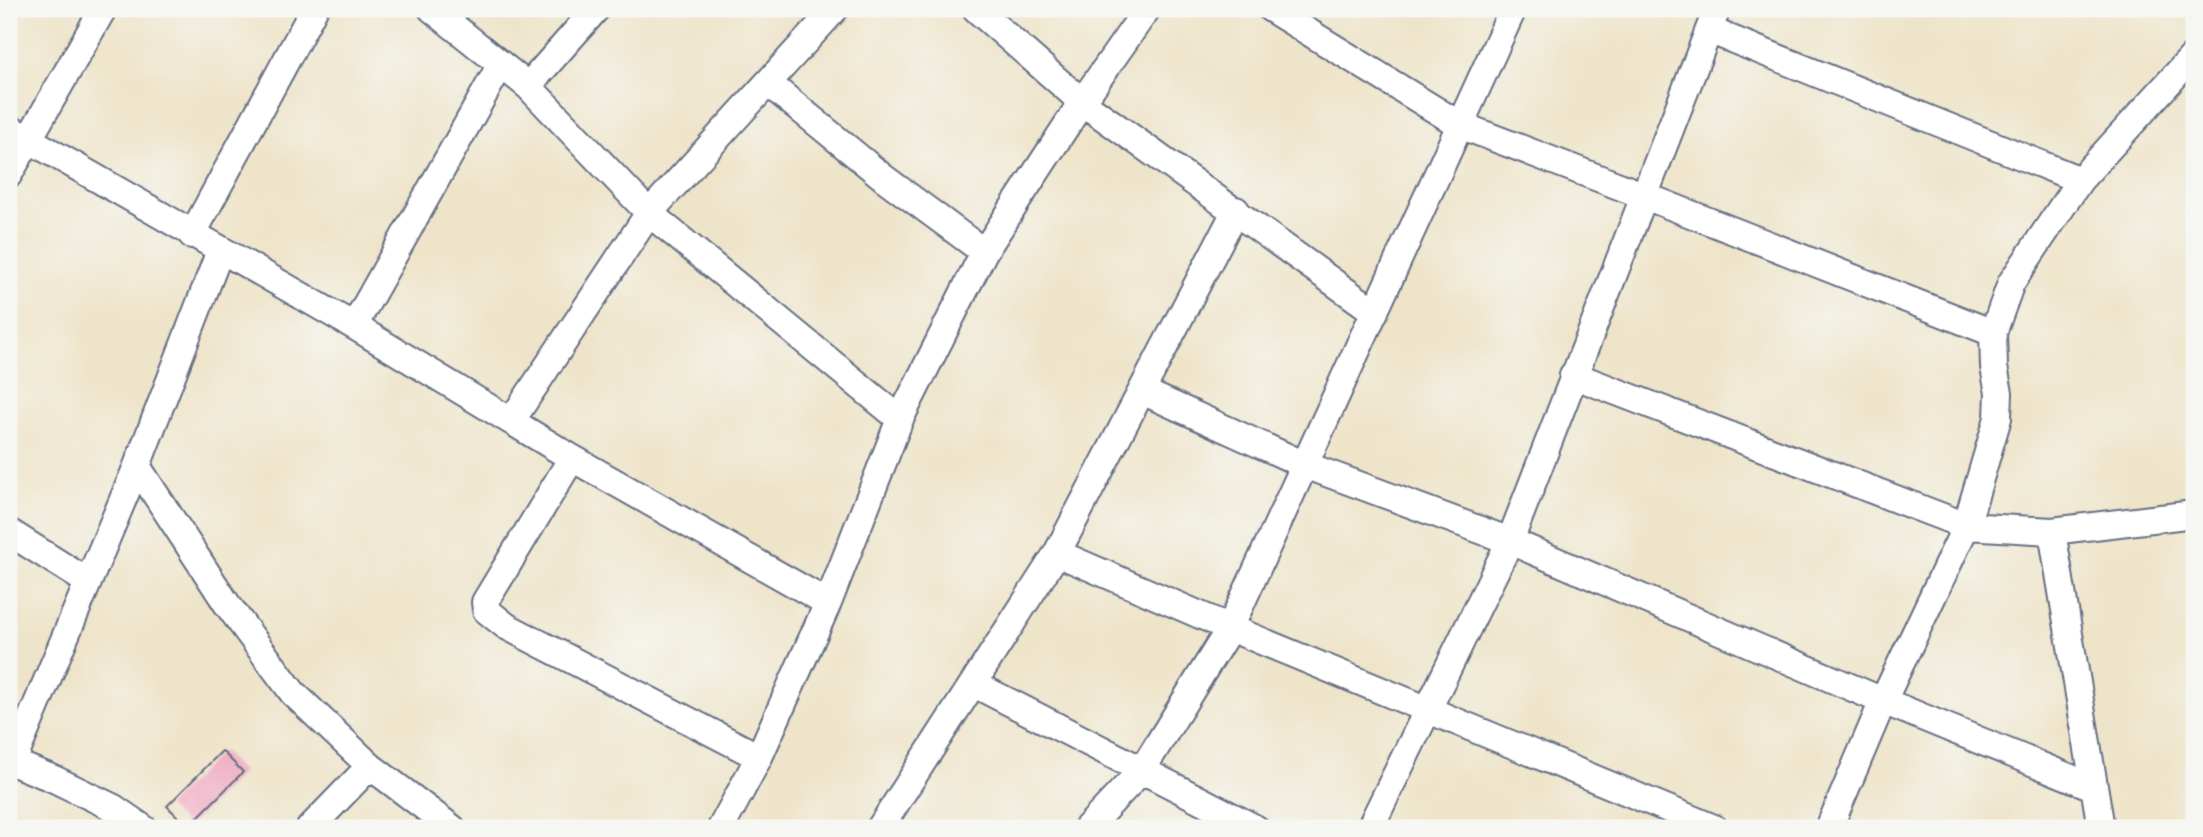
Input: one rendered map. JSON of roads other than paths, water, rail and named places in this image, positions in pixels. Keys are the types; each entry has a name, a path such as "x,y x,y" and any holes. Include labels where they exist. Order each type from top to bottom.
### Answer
{"street":[{"path":"9,174 19,134 103,9"},
{"path":"192,235 314,9"},
{"path":"432,9 528,86 649,213 900,419"},
{"path":"528,86 596,9"},
{"path":"512,420 649,213 835,9"},
{"path":"975,9 1082,102 1375,312"},
{"path":"721,828 758,757 828,603 900,419 984,252 1082,102 1147,9"},
{"path":"1271,9 1460,125 1993,333"},
{"path":"1087,828 1142,770 1230,628 1513,9"},
{"path":"1370,828 1510,541 1713,19 2080,180"},
{"path":"1829,828 1883,701 1966,526 1998,418 1999,393 1994,367 1993,333 2011,283 2080,180 2194,55"},
{"path":"354,326 501,64"},
{"path":"768,83 884,178 984,252"},
{"path":"19,134 354,326 572,458 828,603"},
{"path":"880,828 1057,553 1236,210"},
{"path":"143,828 114,808 11,761 137,466 220,251"},
{"path":"1573,375 1966,526 2052,531 2194,514"},
{"path":"1142,391 1305,465 1510,541 1883,701 2093,787"},
{"path":"572,458 485,602 486,610 506,626 758,757"},
{"path":"137,466 227,604 293,694 370,766 452,828"},
{"path":"2052,531 2101,828"},
{"path":"9,533 88,582"},
{"path":"1057,553 1230,628 1714,828"},
{"path":"974,684 1255,828"},
{"path":"310,828 370,766"}]}
